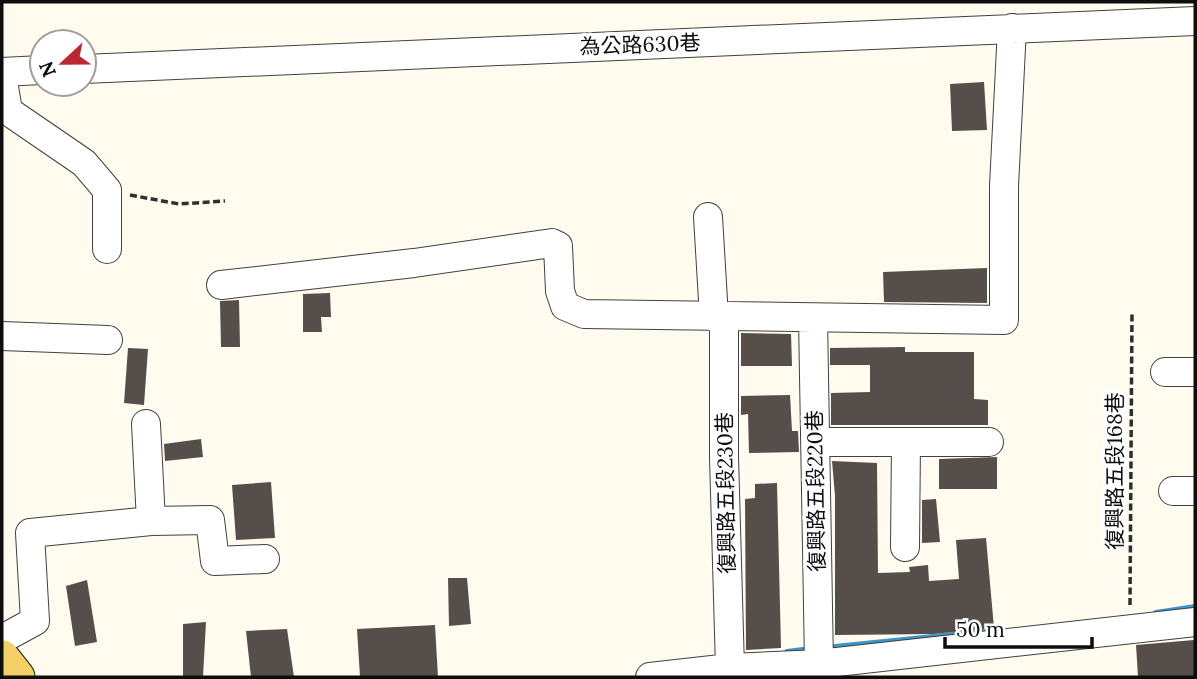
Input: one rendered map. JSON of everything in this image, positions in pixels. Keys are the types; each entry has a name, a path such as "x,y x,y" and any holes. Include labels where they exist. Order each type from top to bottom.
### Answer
{"main road":[{"path":"2,658 17,677"}],"street":[{"name":"為公路630巷","path":"98,68 1195,21"},
{"path":"221,285 414,263 552,243 558,246 560,291 569,310 584,314 1004,320 1004,187 1012,28"},
{"path":"28,71 2,74 8,111 84,163 107,190 107,249"},
{"name":"復興路五段230巷","path":"708,217 719,318 724,457 743,667"},
{"name":"復興路五段220巷","path":"813,318 819,664"},
{"path":"2,335 108,340"},
{"path":"1166,372 1195,372"},
{"path":"146,424 151,521"},
{"path":"815,442 989,442"},
{"path":"905,547 906,442"},
{"path":"2,639 35,621 30,533 151,521 210,520 215,561 265,559"},
{"path":"650,677 743,667 819,664 1195,622"}],"path":[{"path":"107,190 179,204 225,201"},
{"name":"復興路五段168巷","path":"1130,630 1132,313"}],"building":[{"path":"984,82 987,130 952,131 950,84"},
{"path":"987,268 987,303 884,302 883,272"},
{"path":"330,293 331,317 321,317 322,332 303,332 303,294"},
{"path":"239,300 240,347 221,347 220,301"},
{"path":"741,333 791,334 792,366 741,366"},
{"path":"905,347 905,352 974,352 974,399 988,400 988,425 831,425 831,393 870,392 870,365 830,365 830,348"},
{"path":"128,348 148,349 144,405 124,403"},
{"path":"790,395 792,431 798,431 799,452 749,453 748,414 741,415 741,396"},
{"path":"201,439 203,457 165,461 164,444"},
{"path":"997,457 997,489 939,489 939,459"},
{"path":"832,461 877,463 878,573 910,572 909,567 928,565 929,581 959,579 956,540 986,538 994,628 933,634 835,635 835,496"},
{"path":"271,482 275,538 236,540 232,485"},
{"path":"777,483 781,648 746,650 745,499 755,498 755,484"},
{"path":"936,499 940,542 922,543 922,500"},
{"path":"448,578 467,578 471,624 449,626"},
{"path":"87,580 97,642 75,646 66,586"},
{"path":"206,622 203,677 183,677 183,624"},
{"path":"435,625 438,677 360,677 357,629"},
{"path":"287,629 294,677 251,677 246,631"},
{"path":"1194,640 1195,677 1138,677 1136,645"}],"waterway":[{"path":"1156,613 1195,607"},
{"path":"825,648 1002,630"},
{"path":"787,652 811,649"}]}
